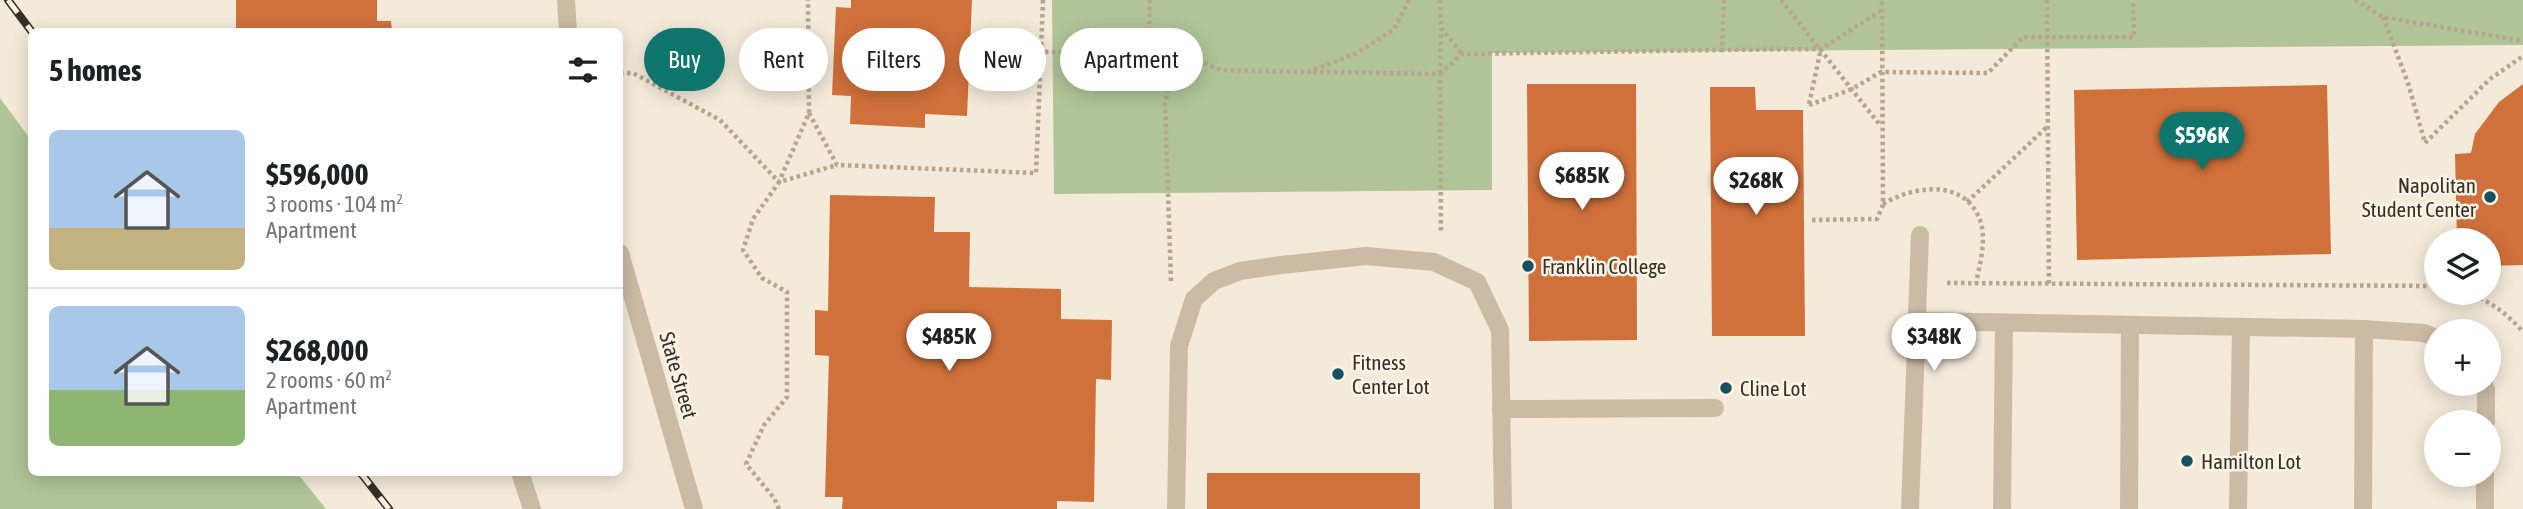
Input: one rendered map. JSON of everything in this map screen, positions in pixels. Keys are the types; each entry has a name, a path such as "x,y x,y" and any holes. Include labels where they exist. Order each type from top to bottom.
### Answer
{"street":[{"path":"566,0 568,28"},
{"path":"1910,509 1920,235"},
{"path":"1176,509 1178,346 1194,299 1214,281 1240,271 1280,264 1366,256 1434,262 1477,282 1500,330 1503,509"},
{"name":"State Street","path":"623,270 694,509"},
{"path":"1916,321 2364,329 2424,333"},
{"path":"2001,509 2004,323"},
{"path":"2129,509 2130,325"},
{"path":"2238,509 2241,327"},
{"path":"2363,509 2364,329"},
{"path":"1502,409 1715,408"},
{"path":"521,476 532,509"},
{"path":"2485,487 2485,509"}],"path":[{"path":"779,509 775,498 746,464 764,425 787,397 786,292 762,278 743,250 753,219 779,182 809,113 807,0"},
{"path":"1042,28 1043,0"},
{"path":"1149,28 1150,0"},
{"path":"1308,72 1357,53 1394,29 1409,0"},
{"path":"1440,0 1441,241"},
{"path":"1722,50 1724,0"},
{"path":"1781,0 1881,125"},
{"path":"1812,220 1877,219 1883,205 1882,0"},
{"path":"2047,0 2049,285"},
{"path":"1821,49 1809,105 1852,89 1881,72 1988,73 2023,37 2134,37 2133,0"},
{"path":"2355,0 2383,17 2523,41"},
{"path":"1203,62 1222,70 1440,74 1462,54 1821,49 1882,10"},
{"path":"2383,17 2409,83 2425,143 2490,79 2523,56"},
{"path":"1441,28 1462,54"},
{"path":"623,73 633,73 720,120 779,182"},
{"path":"779,182 837,165 1036,173 1039,91"},
{"path":"1168,91 1165,103 1171,287"},
{"path":"809,113 837,165"},
{"path":"1967,202 2048,126"},
{"path":"1883,205 1908,192 1933,188 1957,195 1967,202 1976,212 1983,243 1976,284"},
{"path":"1918,283 2424,286"},
{"path":"2494,305 2523,332"}],"green space":[{"path":"1052,0 2523,0 2523,45 1492,53 1492,190 1054,194"},
{"path":"0,98 28,136 28,476 299,476 326,509 0,509"}],"building":[{"path":"236,0 377,0 377,21 391,21 392,28 236,28"},
{"path":"851,0 972,0 971,28 959,28 959,91 968,91 967,116 925,114 925,128 850,124 851,96 832,95 836,7 851,8"},
{"path":"1527,84 1636,84 1637,340 1529,341"},
{"name":"Napolitan Student Center","path":"2523,84 2523,265 2501,266 2501,228 2457,228 2455,154 2471,153 2475,134 2499,102"},
{"path":"2327,85 2331,254 2077,260 2074,90"},
{"path":"1710,87 1755,87 1756,110 1803,110 1805,336 1712,336"},
{"path":"830,195 935,197 934,232 970,232 969,287 1061,289 1061,319 1112,320 1111,380 1096,379 1094,502 1057,501 1057,509 842,509 843,497 825,497 829,356 815,355 815,310 828,311"},
{"path":"1207,473 1420,473 1420,509 1207,509"}],"railway":[{"path":"8,0 29,28"},
{"path":"363,476 389,509"}],"place":[{"name":"Napolitan Student Center","path":"2490,197"},
{"name":"Franklin College","path":"1528,266"},
{"name":"Fitness Center Lot","path":"1338,374"},
{"name":"Cline Lot","path":"1726,388"},
{"name":"Hamilton Lot","path":"2187,461"}]}
